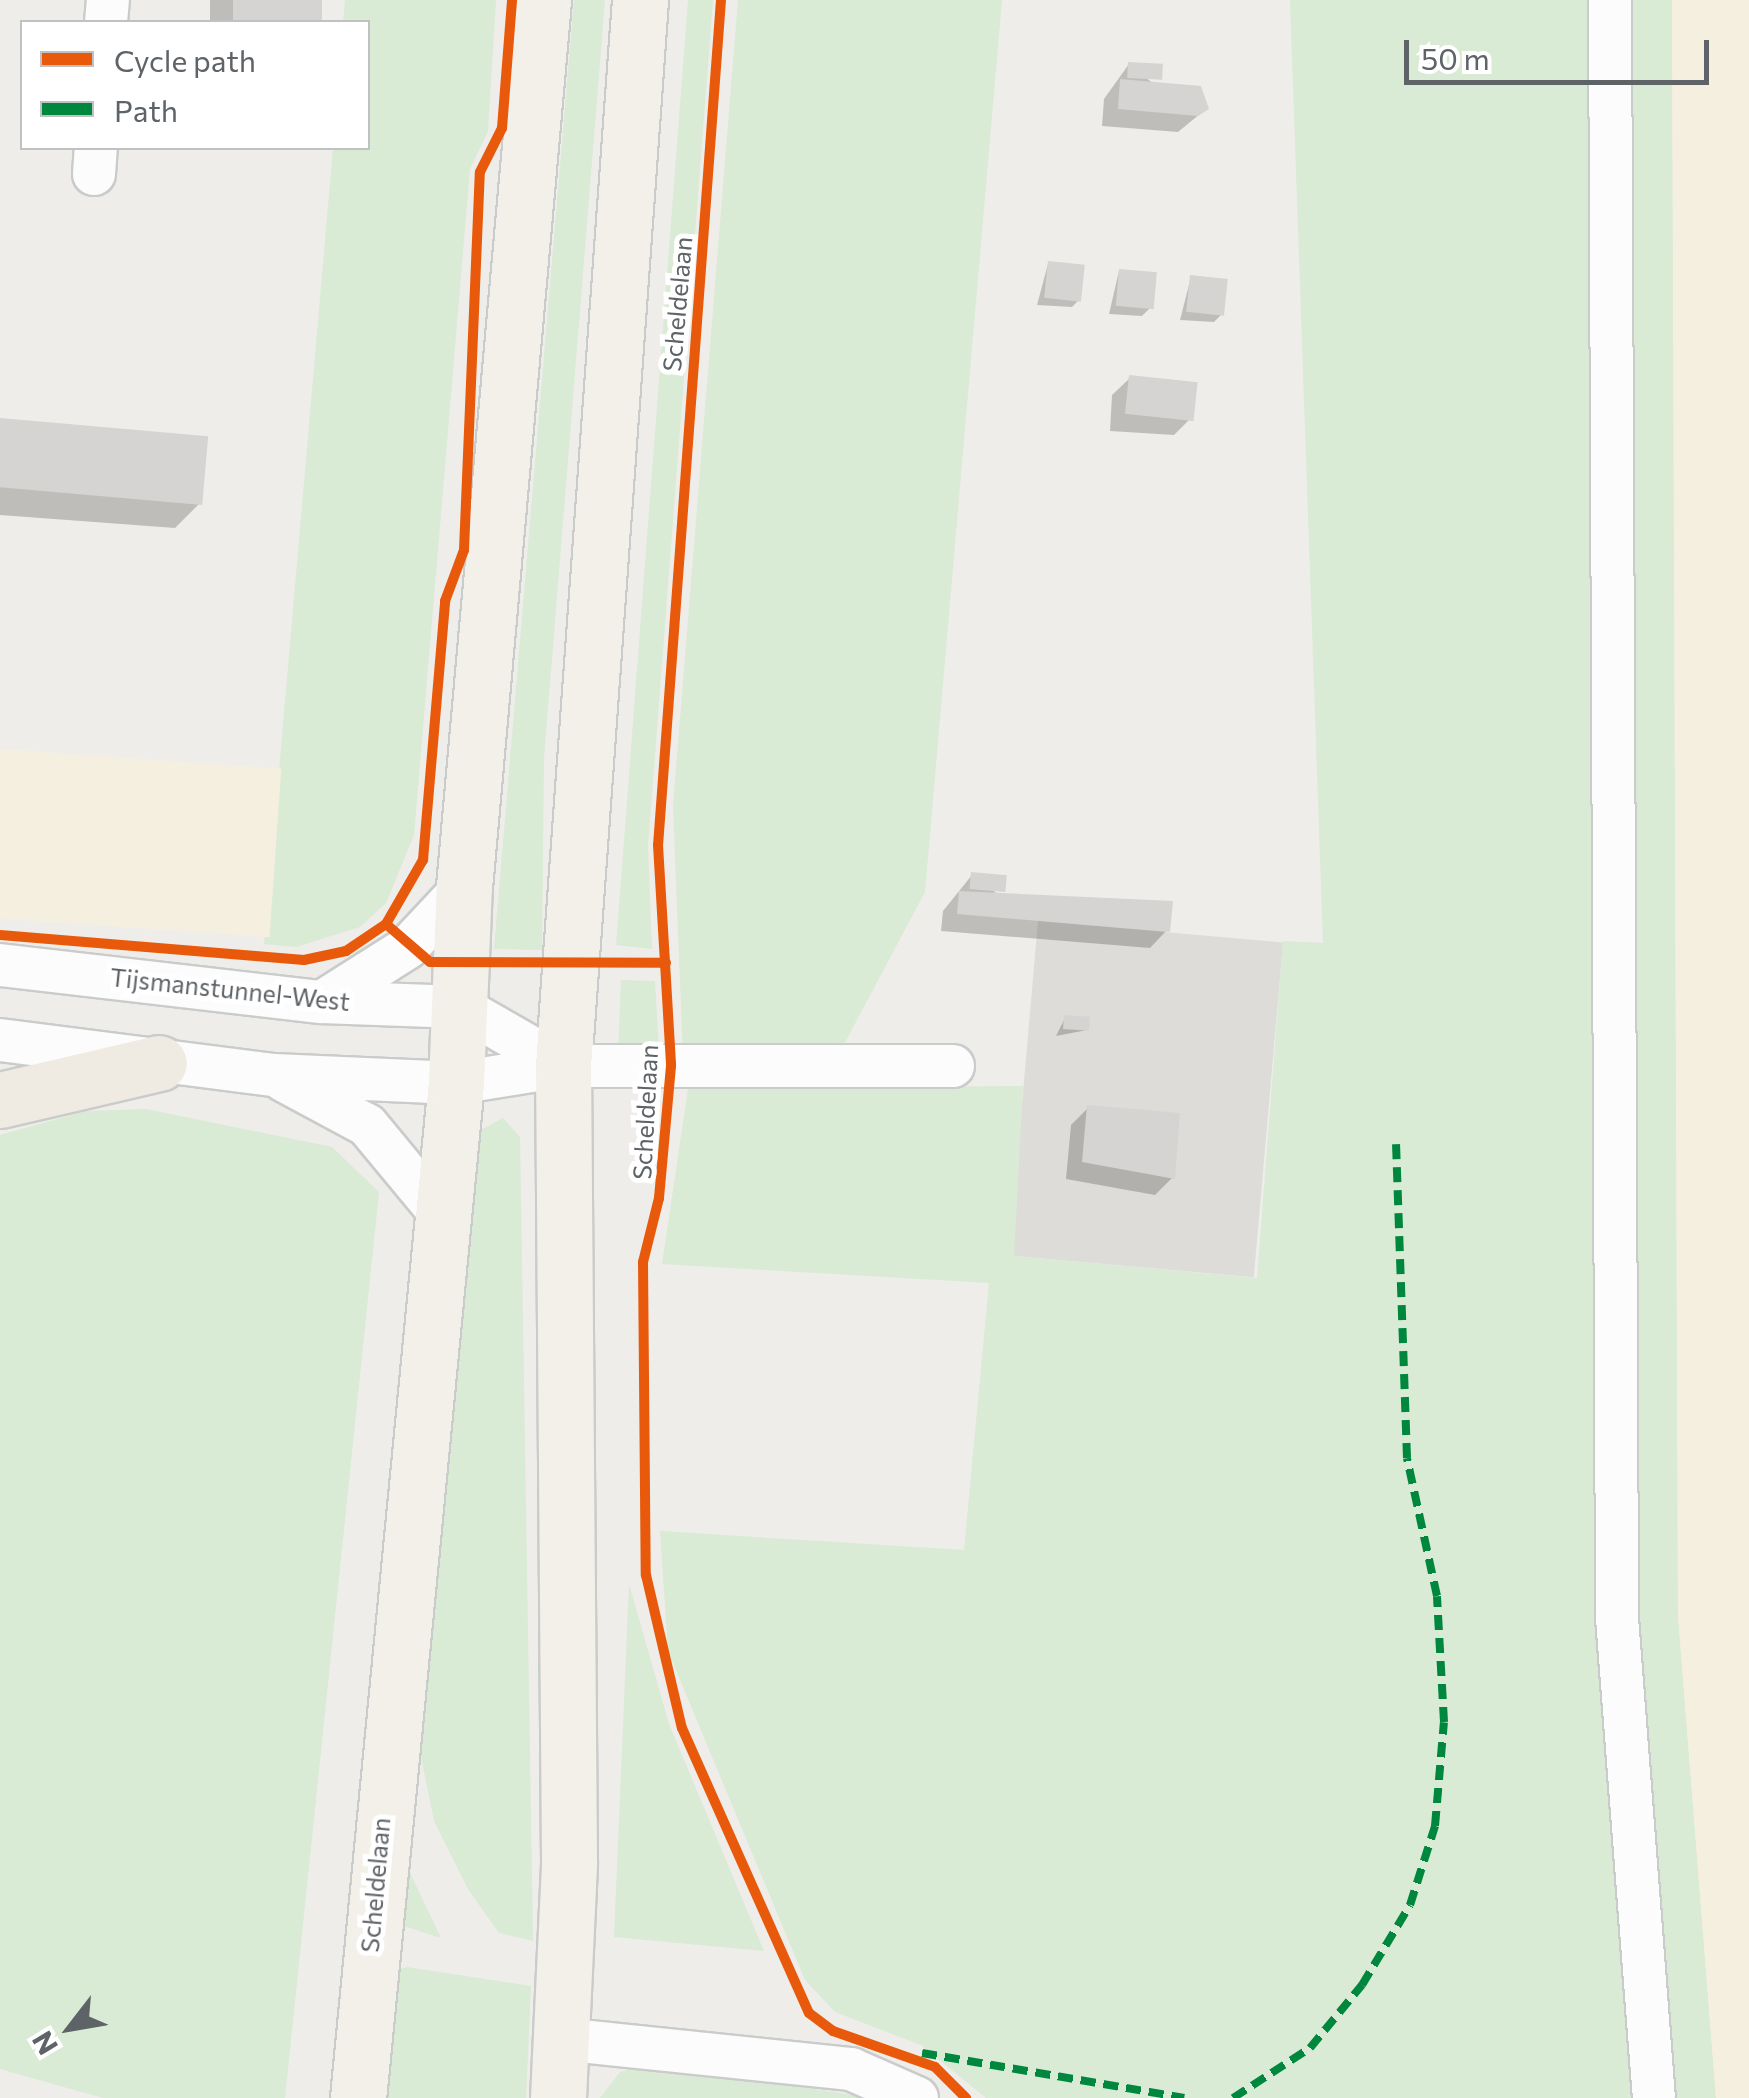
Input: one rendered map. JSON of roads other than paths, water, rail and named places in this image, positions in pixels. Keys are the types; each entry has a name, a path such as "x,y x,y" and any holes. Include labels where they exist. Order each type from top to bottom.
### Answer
{"highway":[{"path":"0,1100 159,1063"}],"main road":[{"name":"Scheldelaan","path":"358,2098 456,1083 464,887 544,0"},
{"path":"558,2098 570,1388 563,1066 640,0"}],"street":[{"path":"1610,0 1616,1618 1654,2098"},
{"path":"321,1002 407,948 464,887"},
{"name":"Tijsmanstunnel-West","path":"0,965 321,1002 460,1007"},
{"path":"460,1007 563,1066"},
{"path":"0,1040 274,1075 456,1083 563,1066 953,1066"},
{"path":"274,1075 367,1125 443,1216"},
{"path":"562,2038 851,2069 917,2098"}]}
